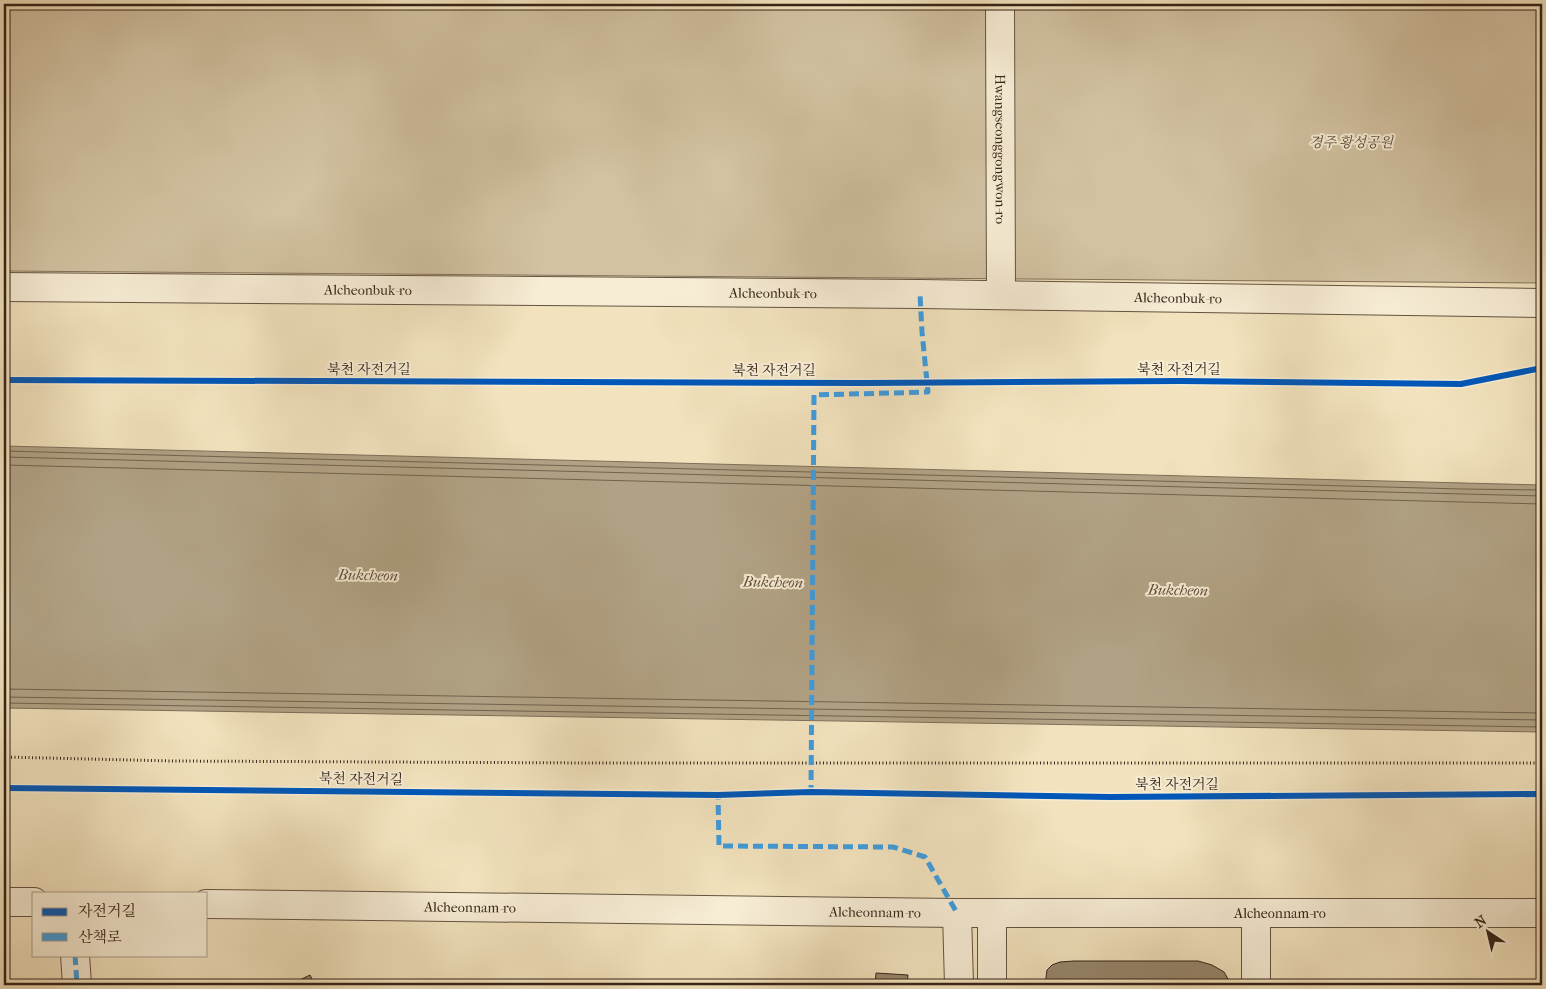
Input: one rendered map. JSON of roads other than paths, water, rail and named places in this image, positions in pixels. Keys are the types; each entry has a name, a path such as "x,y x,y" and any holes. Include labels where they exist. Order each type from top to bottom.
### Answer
{"street":[{"name":"Hwangseonggongwon-ro","path":"1000,4 1001,295"},
{"name":"Alcheonbuk-ro","path":"4,287 1001,295 1542,302"},
{"path":"4,902 32,902"},
{"name":"Alcheonnam-ro","path":"208,904 957,913 1542,913"},
{"path":"957,913 959,985"},
{"path":"992,913 992,985"},
{"path":"1256,913 1256,985"},
{"path":"75,956 77,985"}],"water":[{"name":"Bukcheon","path":"4,446 1542,485 1542,732 4,708"}],"park label":[{"name":"경주 황성공원","path":"1351,142"}]}
